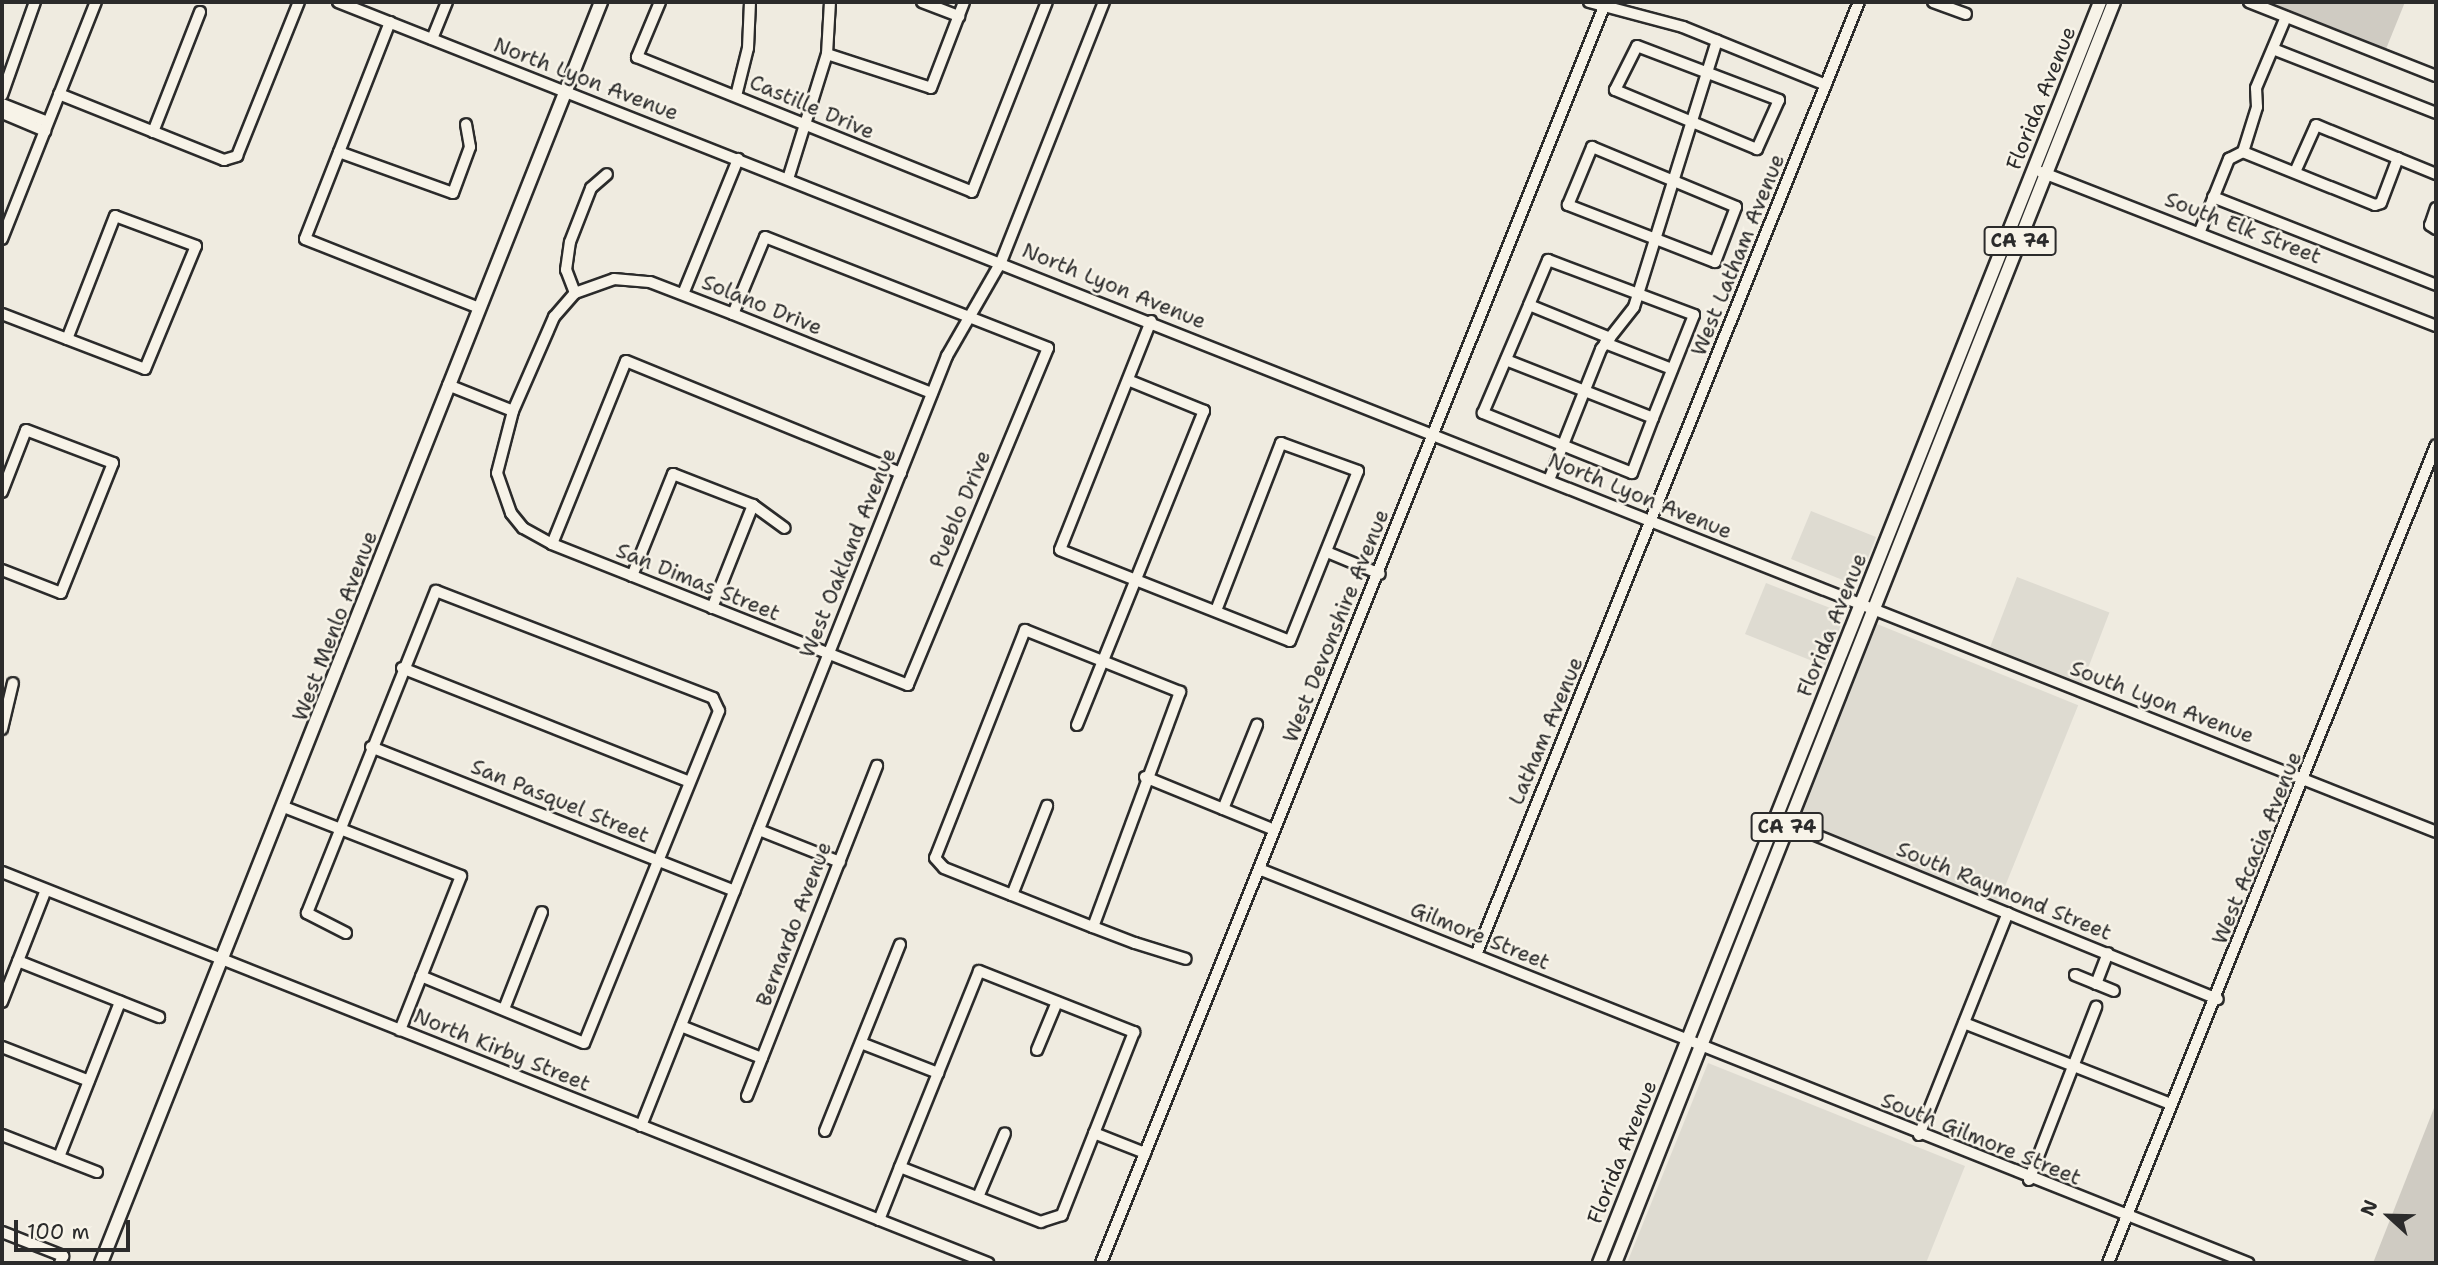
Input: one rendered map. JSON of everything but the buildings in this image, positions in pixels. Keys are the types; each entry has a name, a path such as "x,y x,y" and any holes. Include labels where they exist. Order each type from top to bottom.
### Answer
{"main road":[{"name":"West Menlo Avenue","path":"101,1263 601,2"},
{"name":"Florida Avenue","path":"1599,1263 1688,1040 1782,822 1868,606 1976,314 2101,2"},
{"name":"Florida Avenue","path":"1868,606 1944,433 2114,2"},
{"path":"1944,433 1980,325 1976,314"},
{"name":"Florida Avenue","path":"1615,1263 1702,1045 1782,822"},
{"path":"1605,1263 1631,1198 1631,1182"}],"street":[{"path":"2,94 35,2"},
{"path":"2,239 96,2"},
{"path":"59,94 224,160 237,156 299,2"},
{"name":"North Lyon Avenue","path":"338,2 1868,606"},
{"path":"432,39 447,2"},
{"name":"Castille Drive","path":"660,2 637,57 972,192 1047,2"},
{"path":"736,96 748,48 750,2"},
{"path":"788,178 807,127 828,54 830,2"},
{"path":"922,2 959,16"},
{"path":"828,54 931,89 964,2"},
{"name":"West Oakland Avenue","path":"641,1126 932,393 1001,262 1104,2"},
{"path":"1589,2 1717,41 1826,85"},
{"name":"West Latham Avenue","path":"1652,522 1859,2"},
{"path":"1933,2 1966,14"},
{"path":"2249,2 2284,21 2436,76"},
{"name":"West Devonshire Avenue","path":"1101,1263 1274,830 1380,574 1604,5"},
{"path":"153,132 200,12"},
{"path":"2200,231 2229,159 2243,152 2257,107 2256,88 2284,21"},
{"path":"390,22 305,239 479,308"},
{"path":"1549,480 1584,392 1608,341 1638,295 1652,238 1717,41"},
{"path":"1637,46 1705,71 1779,100 1757,149 1615,90 1637,46"},
{"path":"2273,49 2436,113"},
{"path":"2,104 47,126"},
{"path":"2,113 47,126"},
{"path":"339,152 444,193 460,187 470,147 466,124"},
{"path":"2295,172 2316,125 2436,174"},
{"path":"1592,147 1673,181 1736,207 1715,261 1568,205 1592,147"},
{"path":"2243,152 2375,205 2381,203 2398,158"},
{"path":"683,294 738,159"},
{"name":"South Elk Street","path":"2034,169 2200,231 2436,326"},
{"path":"575,293 566,270 570,242 591,188 607,174"},
{"path":"2213,197 2436,285"},
{"path":"2433,227 2436,208"},
{"path":"2,314 67,339 145,369 196,246 115,216 67,339"},
{"path":"733,314 765,237 971,317"},
{"path":"1548,260 1638,295 1694,315 1632,473 1483,413 1548,260"},
{"name":"Solano Drive","path":"575,293 614,279 650,282 932,393"},
{"name":"San Dimas Street","path":"575,293 554,317 513,411 497,474 511,513 552,544 908,685"},
{"path":"1529,305 1672,369"},
{"name":"Pueblo Drive","path":"908,685 1048,348 971,317"},
{"path":"1151,321 1060,550 1290,641 1358,471 1281,443 1216,611"},
{"path":"1506,360 1653,418"},
{"path":"552,544 626,361 901,473"},
{"path":"1077,724 1203,411 1128,380"},
{"path":"448,385 513,411"},
{"path":"2,492 26,430 113,463 61,593 2,570"},
{"name":"West Acacia Avenue","path":"2108,1263 2171,1104 2218,999 2436,445"},
{"path":"632,576 673,474 752,505 785,528"},
{"path":"712,608 752,505"},
{"name":"Latham Avenue","path":"1476,955 1652,522"},
{"path":"1327,552 1380,574"},
{"path":"346,933 307,913 338,828 436,590 713,698 719,711 655,860 584,1043 421,976"},
{"name":"South Lyon Avenue","path":"1868,606 2436,832"},
{"path":"1093,927 1145,777 1180,692 1025,630 935,858 944,868 1093,927 1186,959"},
{"path":"402,668 688,781"},
{"path":"2,729 13,683"},
{"path":"1223,809 1257,725"},
{"name":"San Pasquel Street","path":"371,747 734,891"},
{"name":"Bernardo Avenue","path":"747,1096 877,766"},
{"path":"1145,777 1274,830"},
{"path":"1012,895 1047,806"},
{"path":"284,807 461,876 400,1030"},
{"name":"South Raymond Street","path":"1782,822 2218,999"},
{"path":"759,830 839,862"},
{"name":"Gilmore Street","path":"1259,869 1702,1045"},
{"name":"North Kirby Street","path":"2,872 988,1263"},
{"path":"2,1002 46,890"},
{"path":"504,1009 542,912"},
{"path":"1919,1135 2008,913"},
{"path":"825,1132 900,944"},
{"path":"2096,984 2108,953"},
{"path":"18,961 159,1017"},
{"path":"879,1220 900,1167 979,971 1133,1032 1062,1215 1041,1222 900,1167"},
{"path":"2075,975 2115,991"},
{"path":"59,1157 120,1002"},
{"path":"1037,1051 1057,1002"},
{"path":"2029,1180 2096,1007"},
{"path":"1964,1023 2171,1104"},
{"path":"681,1026 762,1058"},
{"path":"861,1043 938,1073"},
{"name":"South Gilmore Street","path":"1702,1045 2029,1180 2248,1263"},
{"path":"2,1047 89,1081"},
{"path":"978,1197 1005,1133"},
{"path":"1094,1133 1145,1153"},
{"path":"2,1135 97,1172"},
{"path":"2,1232 62,1260"}],"shaded area":[{"path":"2269,2 2405,2 2386,49"},
{"path":"1811,511 1876,537 1860,578 1850,583 1791,559"},
{"path":"2017,577 2109,612 2082,683 1990,648"},
{"path":"1766,583 1838,611 1842,622 1825,666 1745,634"},
{"path":"1877,624 2078,705 1999,902 1798,821"},
{"path":"1708,1063 1965,1166 1926,1263 1627,1263"},
{"path":"2436,1103 2436,1263 2373,1263"}]}
